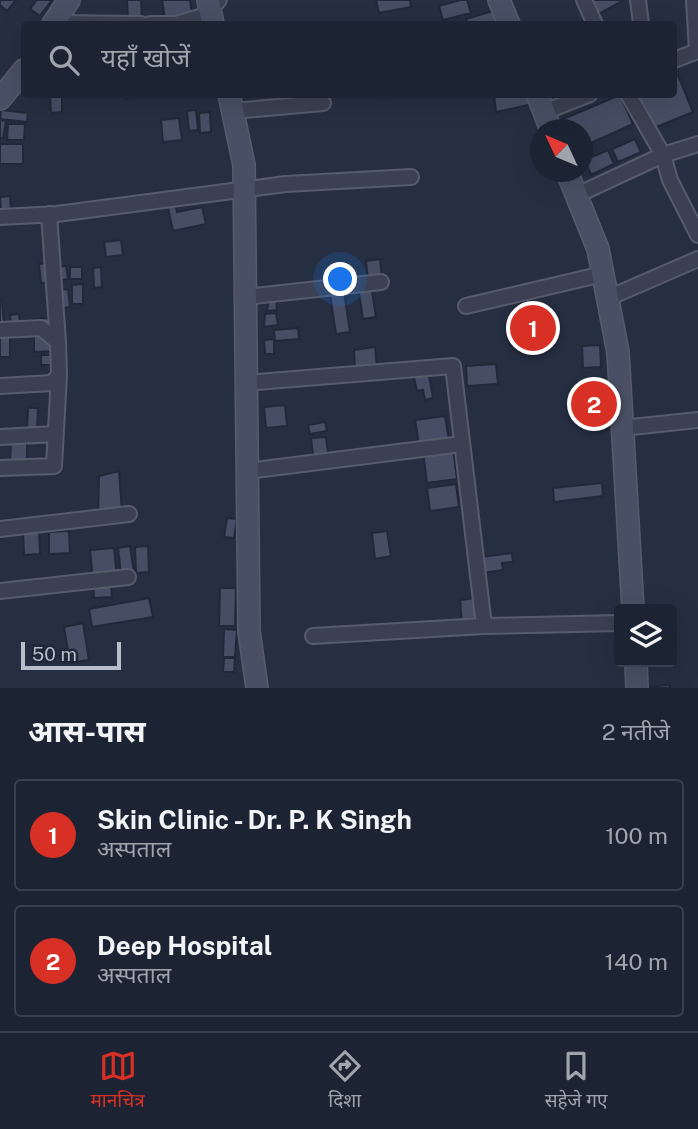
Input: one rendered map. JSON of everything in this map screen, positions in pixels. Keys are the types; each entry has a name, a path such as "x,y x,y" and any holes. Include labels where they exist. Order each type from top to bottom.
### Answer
{"street":[{"path":"56,21 69,0"},
{"path":"499,0 508,21"},
{"path":"584,0 594,21"},
{"path":"638,0 641,21"},
{"path":"677,59 698,51 694,0"},
{"path":"186,21 203,16 212,8"},
{"path":"0,99 21,74"},
{"path":"544,112 580,98"},
{"path":"630,98 663,155 670,180 698,235"},
{"path":"261,684 249,631 244,165 231,103 323,103"},
{"path":"577,195 663,155 698,144"},
{"path":"0,217 48,214 244,188 411,177"},
{"path":"572,182 598,249 618,352 633,604"},
{"path":"0,468 54,466 59,375 48,214"},
{"path":"608,298 698,258"},
{"path":"466,306 603,274"},
{"path":"246,298 381,282"},
{"path":"0,331 41,328 58,342"},
{"path":"246,383 453,366 484,626"},
{"path":"0,386 52,383 59,375"},
{"path":"622,428 698,420"},
{"path":"0,437 55,434"},
{"path":"247,471 461,444"},
{"path":"0,529 129,514"},
{"path":"0,591 128,577"},
{"path":"313,636 484,626 614,623"},
{"path":"633,688 635,667"}],"building":[{"path":"0,0 16,0 7,11 0,5"},
{"path":"37,0 52,0 40,16 30,9"},
{"path":"127,0 141,0 142,21 128,21"},
{"path":"162,0 190,0 192,16 165,19"},
{"path":"376,0 410,0 411,7 379,13"},
{"path":"467,0 471,13 443,20 439,6"},
{"path":"586,0 624,0 595,16"},
{"path":"496,10 499,21 466,21"},
{"path":"677,75 693,112 649,130 636,98 677,98"},
{"path":"50,98 62,98 62,112 51,113"},
{"path":"494,98 531,98 533,104 496,112"},
{"path":"613,98 621,98 633,124 593,142 593,119 563,119"},
{"path":"1,110 28,113 27,122 0,119"},
{"path":"196,110 198,130 189,131 187,111"},
{"path":"210,112 211,132 200,133 199,113"},
{"path":"179,118 182,140 163,142 161,120"},
{"path":"0,120 6,121 3,138 0,138"},
{"path":"8,124 25,124 24,140 7,140"},
{"path":"635,139 641,152 618,162 612,149"},
{"path":"0,144 23,144 23,164 0,164"},
{"path":"608,150 614,164 593,174 593,157"},
{"path":"10,196 11,211 1,212 0,197"},
{"path":"175,202 177,212 202,207 206,224 173,231 167,203"},
{"path":"121,240 123,255 106,257 104,242"},
{"path":"380,259 382,279 368,280 366,261"},
{"path":"48,263 50,283 41,283 39,264"},
{"path":"66,266 68,279 55,281 54,267"},
{"path":"70,267 82,267 82,279 70,279"},
{"path":"101,267 102,287 94,288 93,268"},
{"path":"83,284 83,304 72,304 72,285"},
{"path":"371,285 376,317 363,319 358,287"},
{"path":"68,289 70,307 57,309 55,290"},
{"path":"344,292 350,332 336,334 330,295"},
{"path":"276,296 277,310 267,311 269,297"},
{"path":"2,299 4,325 0,325"},
{"path":"276,313 278,325 264,327 265,314"},
{"path":"19,314 20,325 11,326 10,315"},
{"path":"548,317 551,333 522,338 519,323"},
{"path":"50,318 51,328 35,330 34,319"},
{"path":"298,328 299,339 275,341 274,330"},
{"path":"55,330 56,351 34,352 34,331"},
{"path":"0,332 10,332 10,357 0,357"},
{"path":"274,339 274,354 265,354 264,340"},
{"path":"600,345 601,367 583,368 582,346"},
{"path":"375,347 377,367 355,369 354,350"},
{"path":"41,355 59,355 59,365 41,365"},
{"path":"496,364 498,384 467,386 466,366"},
{"path":"428,370 433,398 425,400 423,390 417,391 413,373"},
{"path":"585,394 601,394 601,415 585,415"},
{"path":"285,405 287,426 266,428 264,407"},
{"path":"28,408 38,408 37,431 27,431"},
{"path":"445,416 449,440 419,444 415,420"},
{"path":"325,422 327,431 310,434 308,425"},
{"path":"326,437 329,460 314,462 311,438"},
{"path":"11,440 27,440 27,464 10,464"},
{"path":"453,449 457,479 427,483 423,452"},
{"path":"119,471 122,512 98,514 99,476"},
{"path":"602,483 603,496 554,502 553,488"},
{"path":"456,484 459,507 430,511 427,488"},
{"path":"227,518 237,519 234,538 224,537"},
{"path":"39,529 40,554 24,555 23,530"},
{"path":"69,531 70,553 49,554 49,532"},
{"path":"387,531 391,556 375,559 372,533"},
{"path":"130,546 134,572 121,574 118,548"},
{"path":"148,546 149,572 136,573 135,547"},
{"path":"114,548 117,577 93,579 90,550"},
{"path":"512,553 513,562 502,563 503,570 483,573 481,557"},
{"path":"111,585 112,597 94,598 93,586"},
{"path":"220,588 236,588 235,626 219,626"},
{"path":"149,598 153,617 92,627 89,609"},
{"path":"476,598 478,625 462,626 460,600"},
{"path":"83,623 89,660 70,663 64,627"},
{"path":"224,629 237,630 235,657 223,657"},
{"path":"224,658 235,658 234,672 223,672"},
{"path":"670,685 670,688 646,688 646,687"}],"place":[{"name":"Skin Clinic - Dr. P. K Singh","path":"533,328"},
{"name":"Deep Hospital","path":"594,404"}]}
